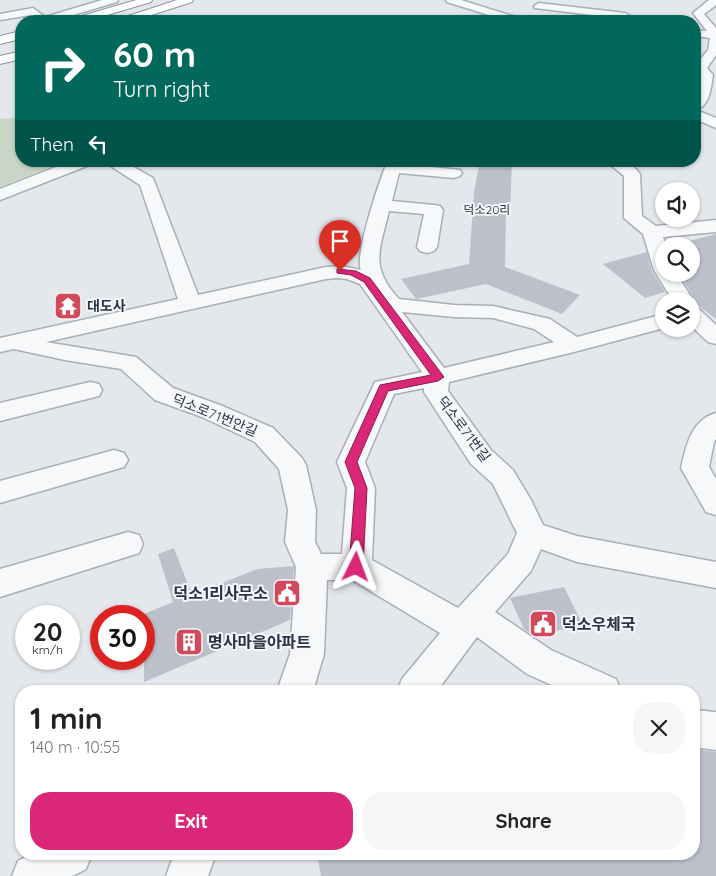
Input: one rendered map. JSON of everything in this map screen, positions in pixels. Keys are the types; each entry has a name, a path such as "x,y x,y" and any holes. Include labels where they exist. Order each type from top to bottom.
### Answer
{"highway":[{"path":"96,15 147,0"},
{"path":"118,15 159,0"},
{"path":"140,15 189,0"},
{"path":"151,15 189,0"},
{"path":"1,28 15,33"},
{"path":"0,47 15,38"},
{"path":"0,54 15,51"},
{"path":"0,60 15,57"}],"street":[{"path":"56,15 113,0"},
{"path":"452,0 499,15"},
{"path":"699,15 716,0"},
{"path":"25,15 33,11 37,15"},
{"path":"701,18 716,35 714,50 701,67"},
{"path":"1,28 15,21"},
{"path":"701,33 716,35"},
{"path":"701,98 706,75"},
{"path":"701,116 714,120"},
{"path":"0,196 71,167"},
{"path":"129,167 142,171 147,182 190,302"},
{"path":"409,167 454,173"},
{"path":"638,168 633,218 652,232 655,242"},
{"path":"381,206 434,210 427,247"},
{"path":"652,232 716,226"},
{"name":"덕소로71번길","path":"4,340 326,273 340,271 353,273 367,280 438,377 436,392 481,457 503,477 521,508 532,533"},
{"path":"700,311 716,306"},
{"path":"700,322 716,337"},
{"path":"356,567 361,488 351,462 384,388 574,345 655,323"},
{"name":"덕소로71번안길","path":"4,340 65,353 128,362 164,394 211,411 264,435 292,465 302,510 300,542 312,567 307,654 297,685"},
{"path":"0,412 90,390"},
{"path":"716,422 701,439 695,468 716,504"},
{"path":"0,492 114,460"},
{"path":"420,685 468,622 520,562 532,533 578,549 716,575"},
{"path":"0,583 128,544"},
{"path":"312,567 356,567 468,622 539,662 590,685"},
{"path":"700,730 716,731"},
{"path":"33,876 61,860"},
{"path":"187,876 193,860"}],"lane":[{"path":"539,7 626,15"},
{"path":"393,167 369,252 369,267 382,294 393,305 454,311 493,312 542,324 574,345"}],"green space":[{"path":"15,117 15,167 51,167 0,187 0,119"}],"building":[{"path":"479,167 512,167 510,212 506,212 505,267 580,295 562,314 486,284 416,299 401,279 469,264 474,192"},
{"path":"716,234 716,319 700,307 700,292 690,292 684,282 700,282 700,238"},
{"path":"647,252 655,276 655,282 659,282 665,292 655,292 655,295 645,298 603,264"},
{"name":"명사마을아파트","path":"174,548 192,595 257,569 294,566 290,620 144,682 144,670 155,670 155,609 173,602 158,554"},
{"path":"564,587 583,625 534,636 524,629 510,598"},
{"path":"700,750 716,752 716,876 321,876 318,860 700,860"}],"place":[{"name":"대도사","path":"68,306"},
{"name":"덕소1리사무소","path":"287,593"},
{"name":"덕소우체국","path":"543,624"},
{"name":"명사마을아파트","path":"189,642"}],"district":[{"name":"덕소20리","path":"487,210"}],"route":[{"path":"340,271 353,273 367,280 438,377 384,388 351,462 361,488 356,567"}]}
